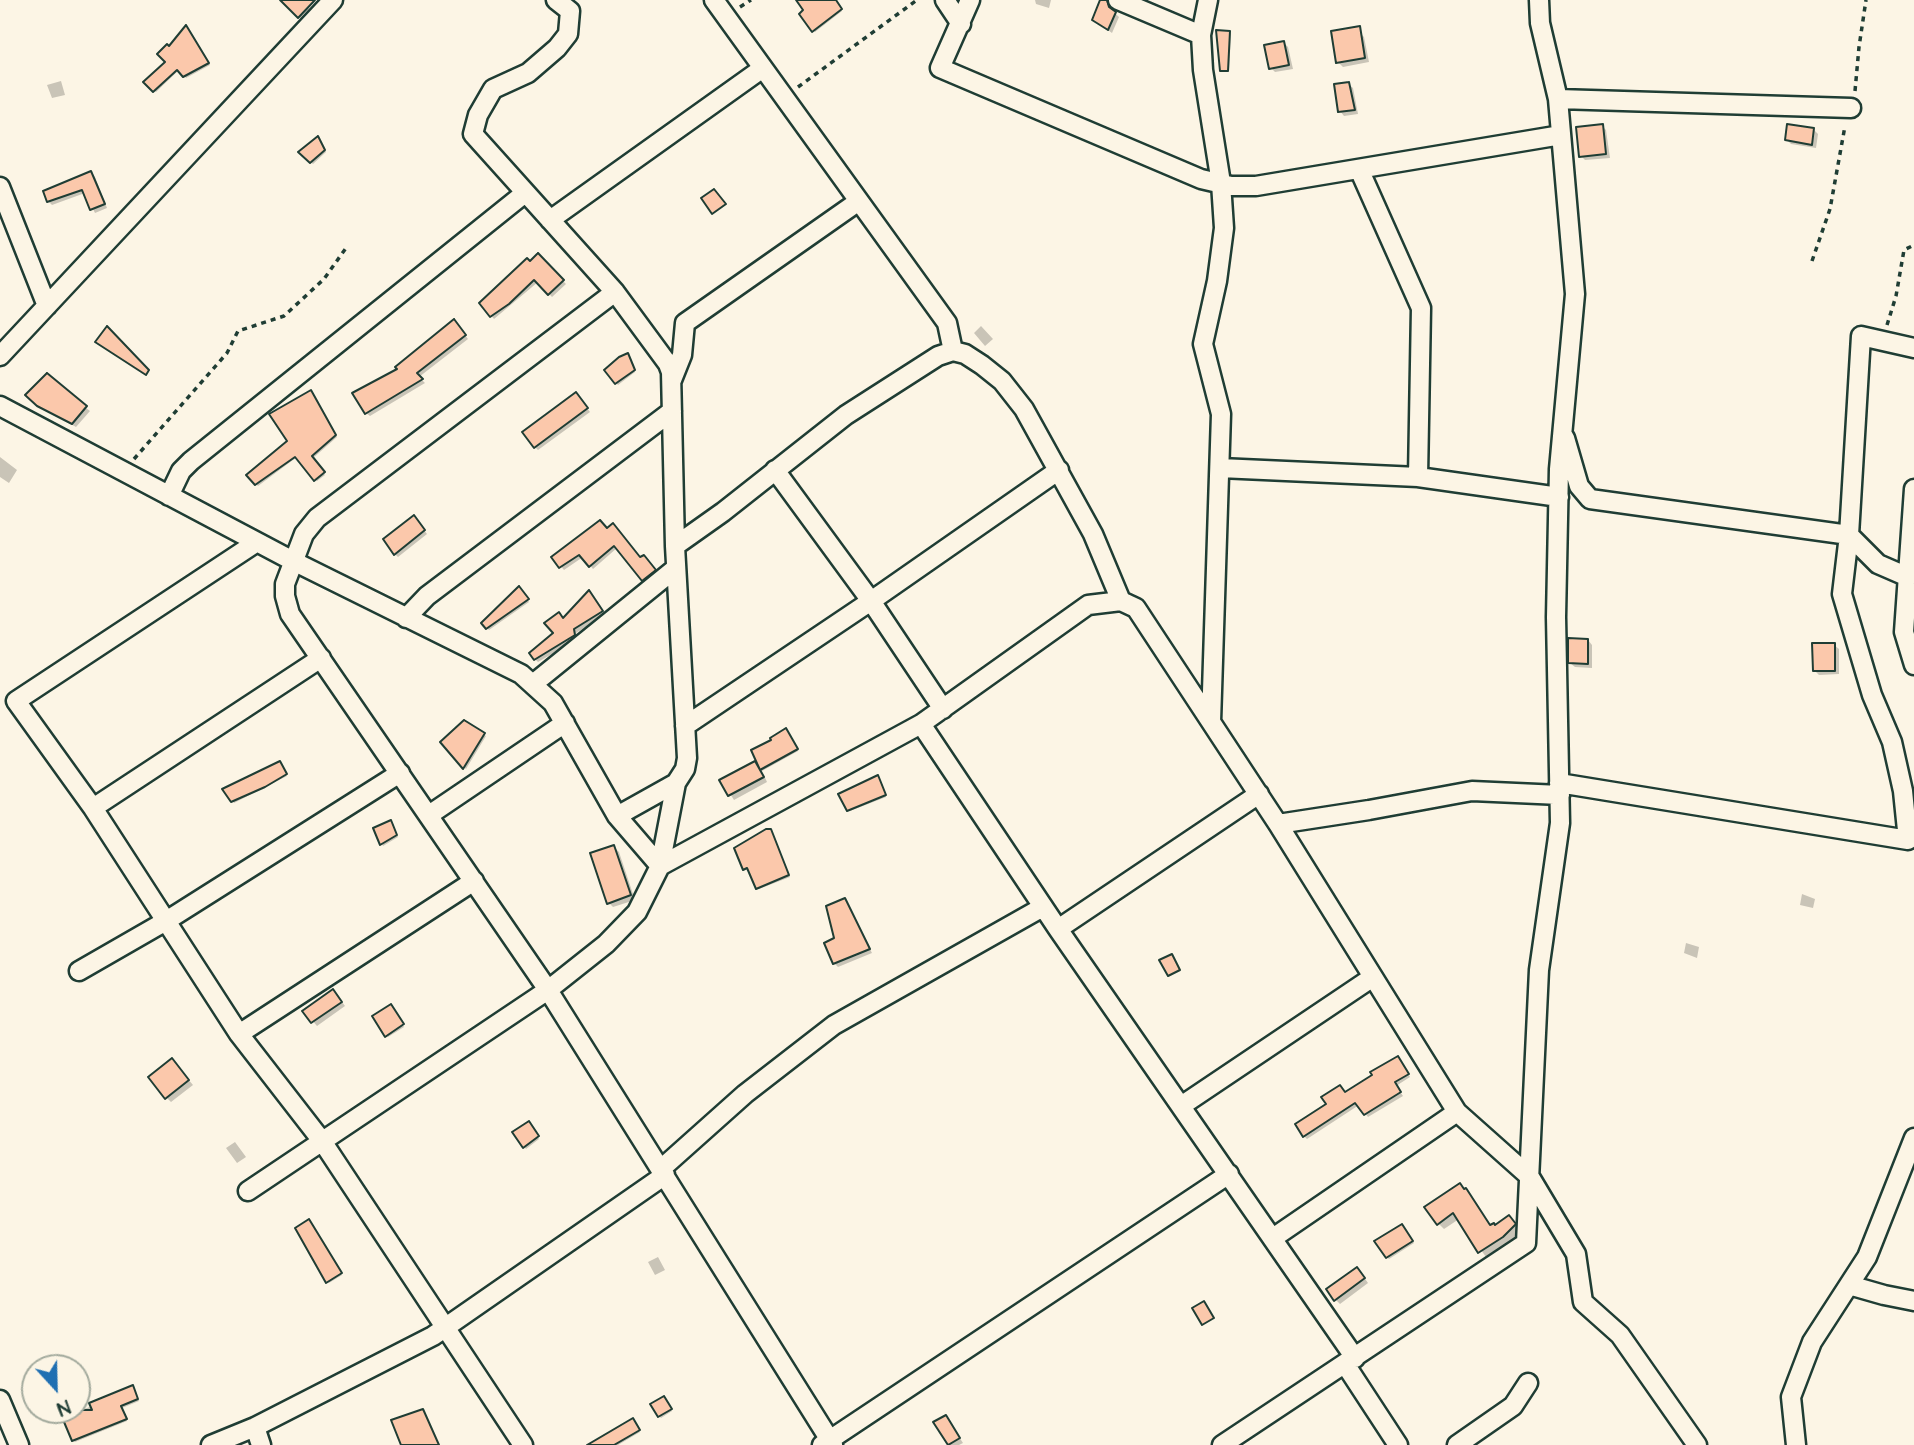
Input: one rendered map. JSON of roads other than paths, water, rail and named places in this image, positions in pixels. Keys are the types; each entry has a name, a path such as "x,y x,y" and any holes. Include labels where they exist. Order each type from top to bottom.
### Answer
{"street":[{"path":"0,356 333,0"},
{"path":"248,1191 548,990 606,944 637,912 660,866 676,783 685,769 671,384 668,364 615,292 473,135 478,115 493,89 528,73 557,48 568,34 570,12 556,0"},
{"path":"714,0 947,323 953,351"},
{"path":"945,0 961,24"},
{"path":"970,0 940,68 1202,179 1256,186 1561,135"},
{"path":"1118,0 1201,36"},
{"path":"1208,0 1201,36 1203,70 1221,183 1224,228 1217,281 1203,344 1221,414 1211,722"},
{"path":"1222,1445 1526,1244 1539,970 1560,823 1556,617 1559,497 1575,293 1558,99 1540,23 1539,0"},
{"path":"550,220 763,68"},
{"path":"1558,99 1851,108"},
{"path":"1359,169 1421,308 1418,477"},
{"path":"0,187 47,306"},
{"path":"169,496 181,471 191,461 525,193"},
{"path":"671,384 682,355 685,323 859,201"},
{"path":"615,292 317,518 304,534 293,561 285,584 286,605 548,990 663,1172 828,1443 1229,1174"},
{"path":"1278,824 1472,791 1560,789 1908,840 1903,791 1892,743 1872,695 1842,594 1849,535 1860,337 1914,348"},
{"path":"675,546 723,512 846,415 938,356 953,351 965,354 1002,381 1024,409 1093,534 1121,601"},
{"path":"0,406 293,561 521,674 553,703 617,816 660,866"},
{"path":"406,618 427,596 672,411"},
{"path":"1563,429 1579,486 1590,499 1849,535 1878,564 1908,577"},
{"path":"1220,468 1418,477 1559,497"},
{"path":"775,470 871,601 943,709"},
{"path":"685,726 1059,470"},
{"path":"1914,489 1904,632 1914,665"},
{"path":"257,542 16,701 93,808 239,1034 322,1142 523,1445"},
{"path":"533,684 676,568"},
{"path":"660,866 921,724 1088,605 1121,601 1136,608 1259,794 1457,1112 1530,1177 1576,1254 1583,1302 1620,1335 1697,1445"},
{"path":"93,808 321,658"},
{"path":"429,815 565,723"},
{"path":"921,724 1058,929 1273,1238 1350,1361 1398,1445"},
{"path":"79,971 166,921 400,773"},
{"path":"617,816 676,783"},
{"path":"1058,929 1259,794"},
{"path":"239,1034 474,881"},
{"path":"211,1445 258,1436 433,1336 663,1172 745,1094 834,1025 1043,907"},
{"path":"1181,1106 1373,977"},
{"path":"1273,1238 1457,1112"},
{"path":"1796,1445 1791,1397 1812,1342 1867,1257 1914,1138"},
{"path":"1849,1285 1914,1301"},
{"path":"1457,1445 1513,1406 1528,1383"},
{"path":"0,1400 19,1445"}]}
